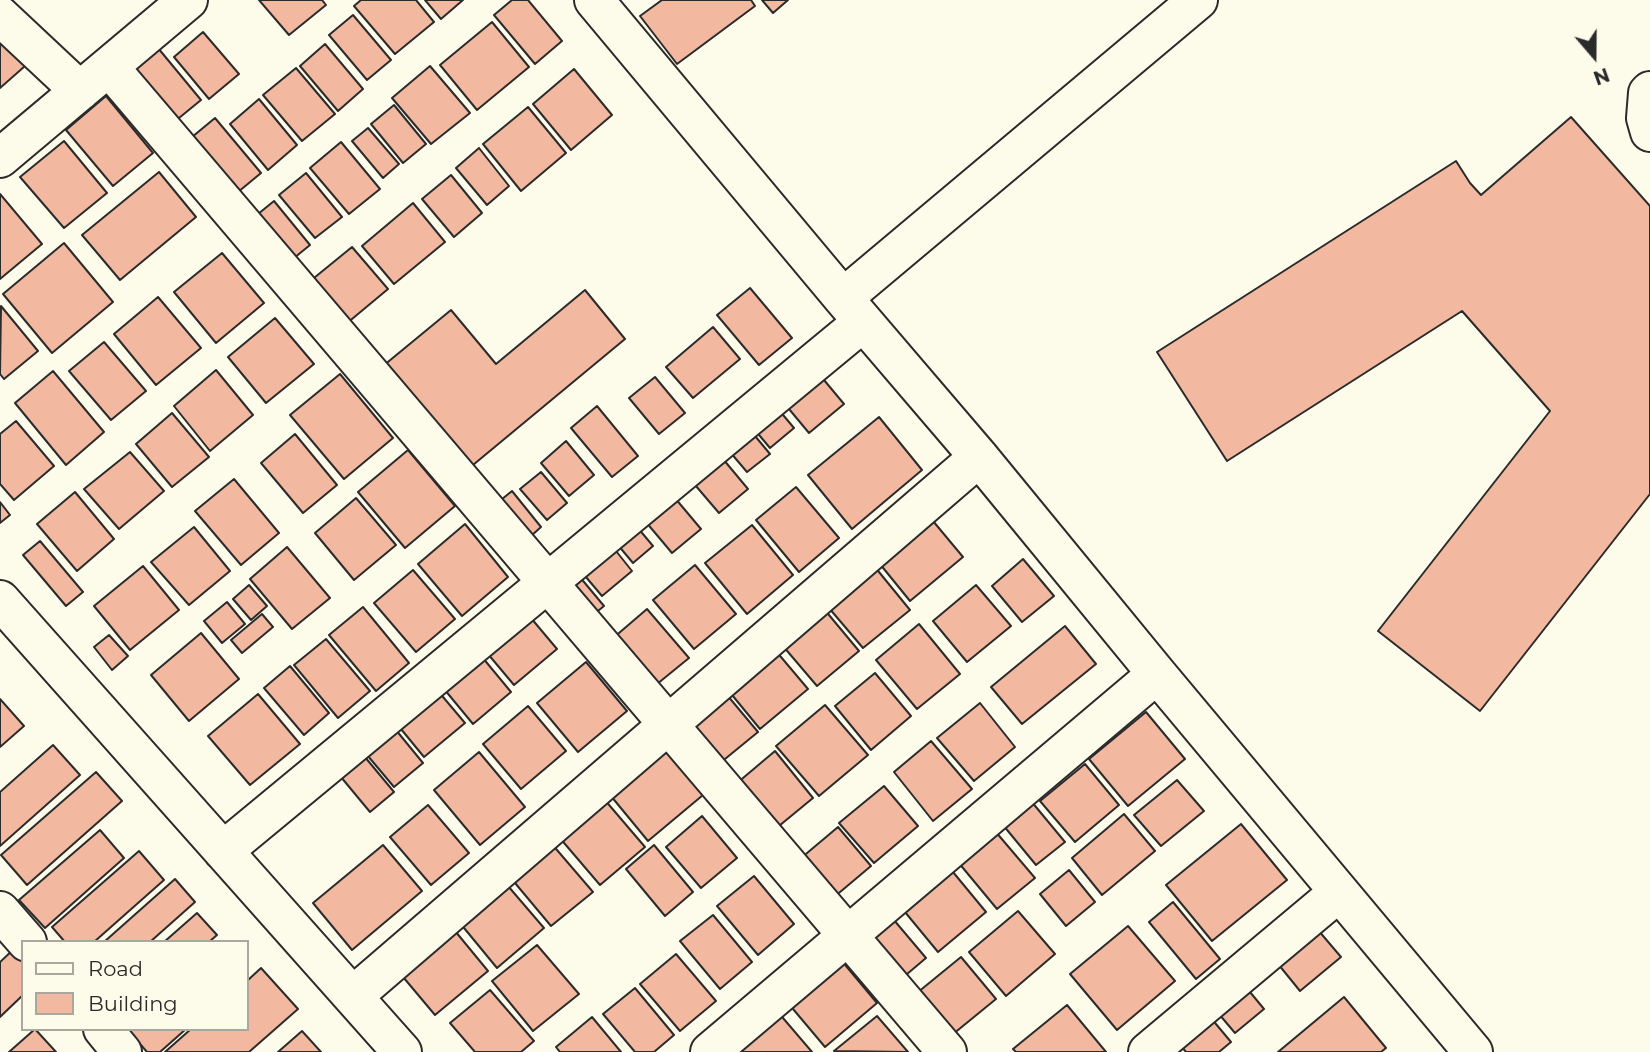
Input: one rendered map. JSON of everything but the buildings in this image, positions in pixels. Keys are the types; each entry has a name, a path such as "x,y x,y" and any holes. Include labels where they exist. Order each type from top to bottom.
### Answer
{"street":[{"path":"594,0 979,457 1339,892 1459,1047"},
{"path":"0,158 185,1"},
{"path":"223,851 548,583 853,310 1179,6"},
{"path":"0,16 79,91"},
{"path":"109,67 947,1052"},
{"path":"1650,91 1646,118 1650,132"},
{"path":"353,996 979,457"},
{"path":"0,600 402,1052"},
{"path":"709,1052 1157,674"},
{"path":"1148,1052 1339,892"},
{"path":"0,911 25,940"},
{"path":"105,1031 122,1052"}]}
